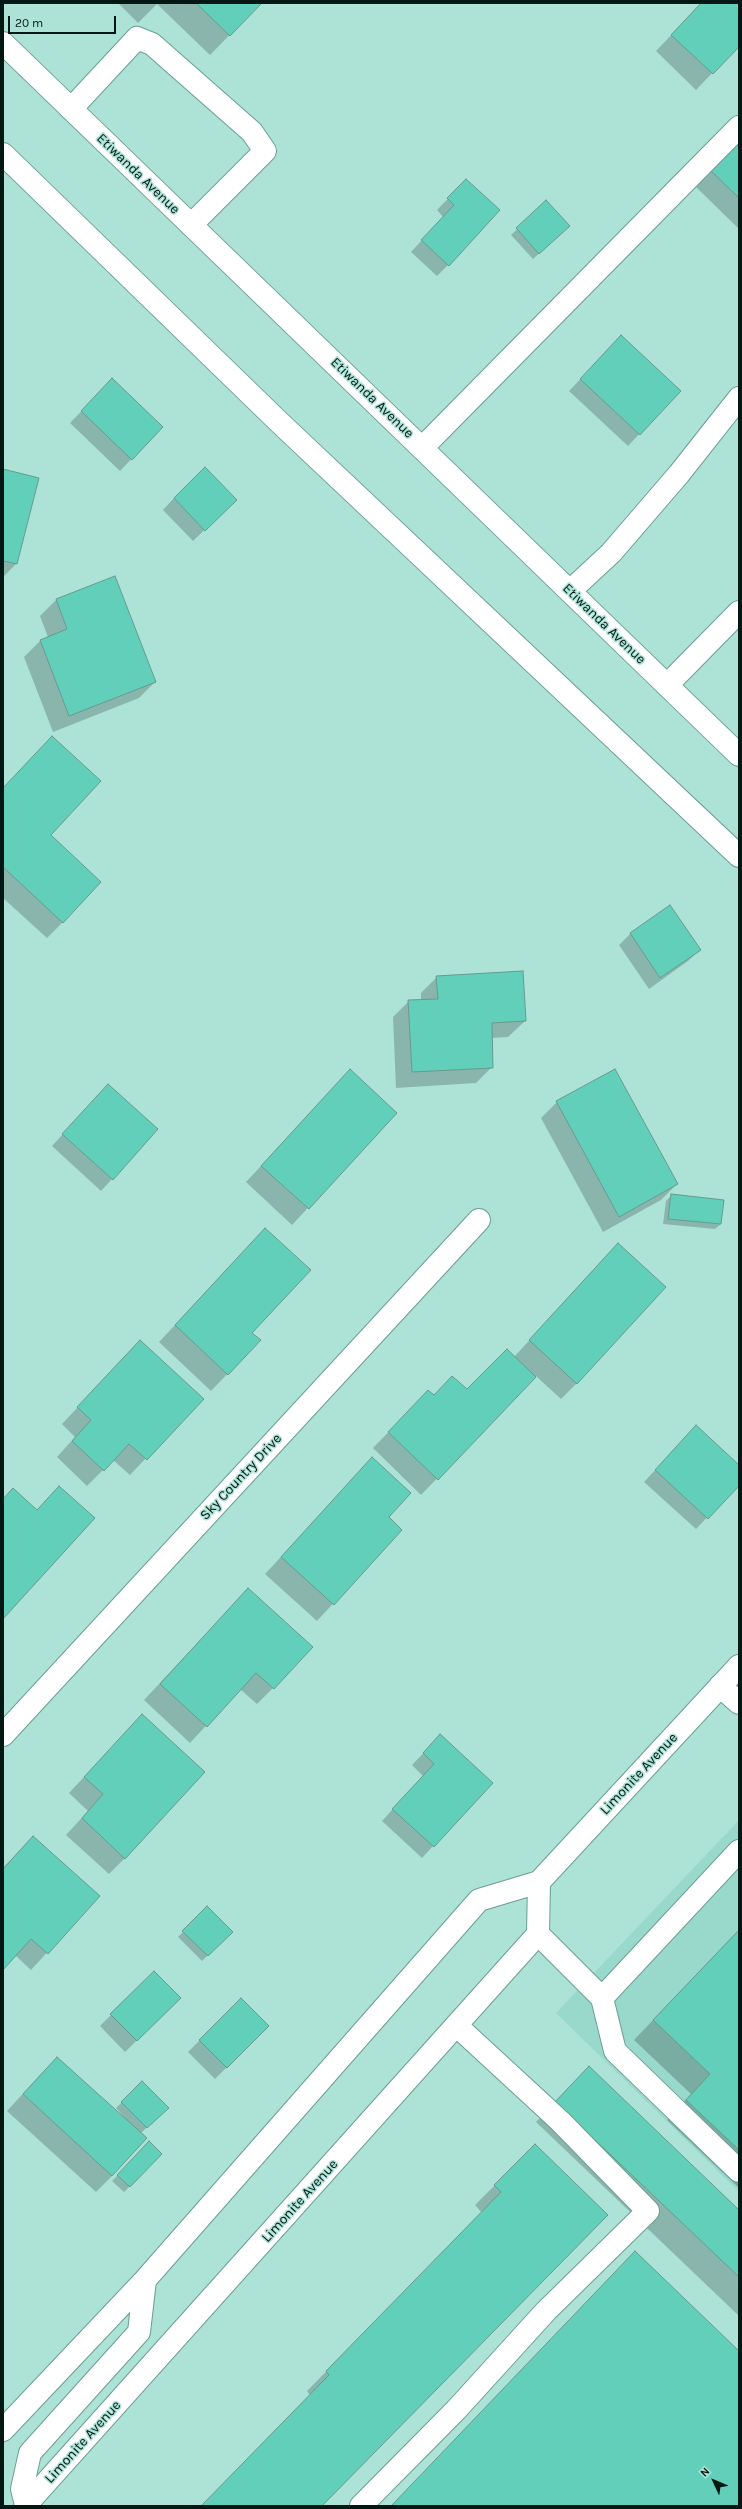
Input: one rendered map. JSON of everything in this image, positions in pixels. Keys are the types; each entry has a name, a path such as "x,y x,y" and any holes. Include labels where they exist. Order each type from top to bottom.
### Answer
{"main road":[{"path":"71,108 137,38 152,44 252,132 265,151 191,225"},
{"name":"Etiwanda Avenue","path":"3,43 739,754"},
{"path":"423,448 739,127"},
{"path":"3,154 280,422 739,856"},
{"path":"570,591 611,554 679,474 739,398"},
{"path":"667,685 739,612"},
{"name":"Sky Country Drive","path":"3,1735 479,1220"},
{"name":"Limonite Avenue","path":"539,1882 739,1666"},
{"path":"720,1686 739,1703"},
{"path":"602,1998 739,1851"},
{"path":"3,2430 145,2280 479,1900 539,1882 538,1934 602,1998 615,2051 739,2171"},
{"name":"Limonite Avenue","path":"26,2506 538,1934"},
{"path":"360,2506 456,2410 546,2311 648,2211 560,2121 457,2026"},
{"path":"26,2506 22,2489 30,2453 139,2332 145,2280"}],"shaded area":[{"path":"739,1820 739,2192 556,2013"}],"building":[{"path":"196,3 262,3 230,36"},
{"path":"701,3 739,3 739,47 713,74 671,35"},
{"path":"739,143 739,198 711,171"},
{"path":"466,179 500,210 449,266 421,240 454,205 447,198"},
{"path":"546,200 570,226 539,254 516,228"},
{"path":"621,335 681,391 640,435 580,379"},
{"path":"112,378 163,427 132,460 81,411"},
{"path":"205,467 237,500 205,531 174,498"},
{"path":"3,469 39,478 17,564 3,561"},
{"path":"115,576 156,682 69,716 40,640 67,629 56,599"},
{"path":"52,736 101,781 51,835 101,882 63,923 3,867 3,788"},
{"path":"670,905 701,950 660,978 630,933"},
{"path":"523,971 526,1021 492,1023 493,1068 412,1072 408,1000 438,999 436,976"},
{"path":"350,1069 397,1113 309,1209 261,1166"},
{"path":"615,1069 678,1184 619,1217 556,1101"},
{"path":"108,1084 158,1129 113,1180 62,1134"},
{"path":"671,1194 724,1200 721,1224 668,1219"},
{"path":"265,1228 311,1270 252,1333 261,1340 228,1375 175,1325"},
{"path":"618,1243 666,1287 577,1384 529,1340"},
{"path":"140,1340 204,1399 147,1460 129,1444 104,1471 72,1441 91,1420 77,1407"},
{"path":"507,1349 536,1377 438,1480 388,1432 428,1390 434,1395 452,1376 467,1389"},
{"path":"696,1425 739,1465 739,1486 708,1519 655,1470"},
{"path":"372,1457 411,1493 389,1517 402,1530 334,1605 281,1557"},
{"path":"59,1486 95,1518 3,1619 3,1499 13,1488 37,1510"},
{"path":"248,1588 313,1647 274,1689 256,1673 207,1727 160,1684"},
{"path":"142,1714 205,1772 125,1859 82,1818 103,1794 84,1777"},
{"path":"440,1734 493,1783 434,1847 392,1809 434,1764 423,1753"},
{"path":"33,1836 100,1896 48,1954 31,1939 3,1970 3,1869"},
{"path":"207,1906 233,1932 208,1956 182,1931"},
{"path":"739,1930 739,2150 686,2100 710,2074 653,2020"},
{"path":"154,1971 181,1998 137,2041 110,2014"},
{"path":"241,1998 269,2026 227,2068 199,2040"},
{"path":"57,2057 147,2138 112,2176 23,2094"},
{"path":"589,2066 739,2210 739,2277 555,2102"},
{"path":"142,2081 169,2108 147,2128 121,2102"},
{"path":"149,2141 162,2154 130,2187 117,2175"},
{"path":"535,2144 608,2215 322,2506 201,2506 329,2375 326,2371 501,2192 494,2185"},
{"path":"635,2251 739,2351 739,2506 391,2506"}]}
